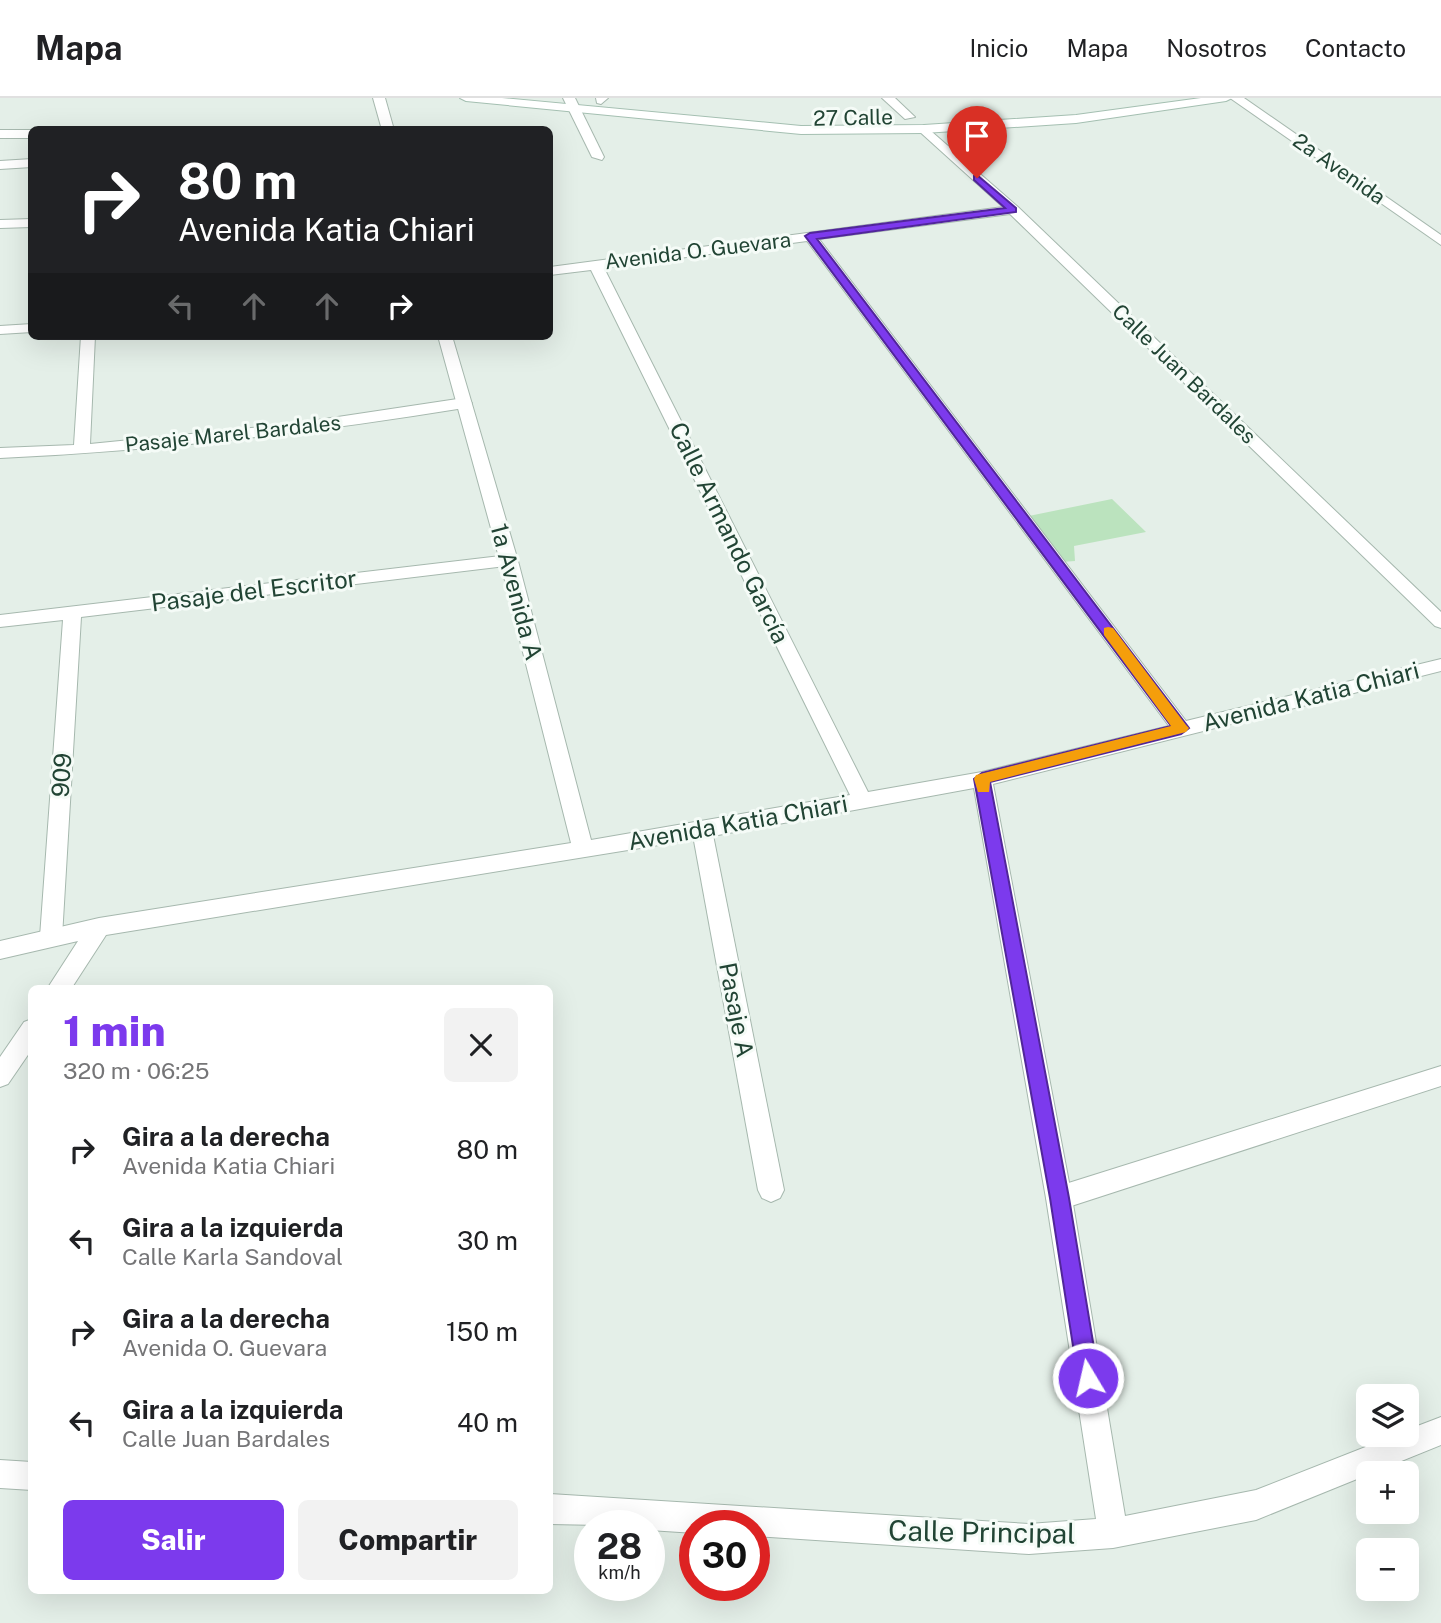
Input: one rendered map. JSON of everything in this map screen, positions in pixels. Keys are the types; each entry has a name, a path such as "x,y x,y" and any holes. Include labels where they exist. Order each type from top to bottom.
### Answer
{"street":[{"path":"379,98 387,126"},
{"path":"466,98 572,102 801,130 924,129 1076,119 1226,98"},
{"path":"888,98 909,117"},
{"name":"27 Calle","path":"572,102 601,100 806,120 1072,107 1135,98"},
{"name":"2a Avenida","path":"1236,98 1441,241"},
{"path":"572,102 598,157"},
{"name":"Calle Juan Bardales","path":"924,129 1013,210 1441,622"},
{"path":"0,134 28,134"},
{"path":"0,165 28,163"},
{"name":"Avenida O. Guevara","path":"553,271 1013,210"},
{"path":"0,223 28,223"},
{"path":"810,236 1181,728"},
{"name":"Calle Armando García","path":"596,265 863,802"},
{"path":"0,330 28,328"},
{"path":"82,450 88,340"},
{"name":"1a Avenida A","path":"447,340 509,561 583,849"},
{"name":"Pasaje Marel Bardales","path":"0,453 82,450 279,432 464,403"},
{"name":"Pasaje del Escritor","path":"0,621 509,561"},
{"name":"909","path":"51,937 72,612"},
{"name":"Avenida Katia Chiari","path":"0,950 99,927 702,830 982,779 1441,666"},
{"path":"982,779 1059,1198 1113,1533"},
{"name":"Pasaje A","path":"702,830 771,1190"},
{"path":"61,985 99,927"},
{"path":"0,1077 28,1035"},
{"path":"1059,1198 1441,1076"},
{"name":"Calle Principal","path":"553,1509 1028,1539 1113,1533 1256,1505 1441,1432"},
{"path":"0,1474 28,1476"}],"green space":[{"path":"1112,499 1146,532 1074,546 1075,561 1049,563 1019,518"}],"slow traffic":[{"path":"984,788 982,779 1181,728 1108,632"}],"route":[{"path":"977,178 1013,210 810,236 1181,728 982,779 1059,1198 1088,1378"}]}
